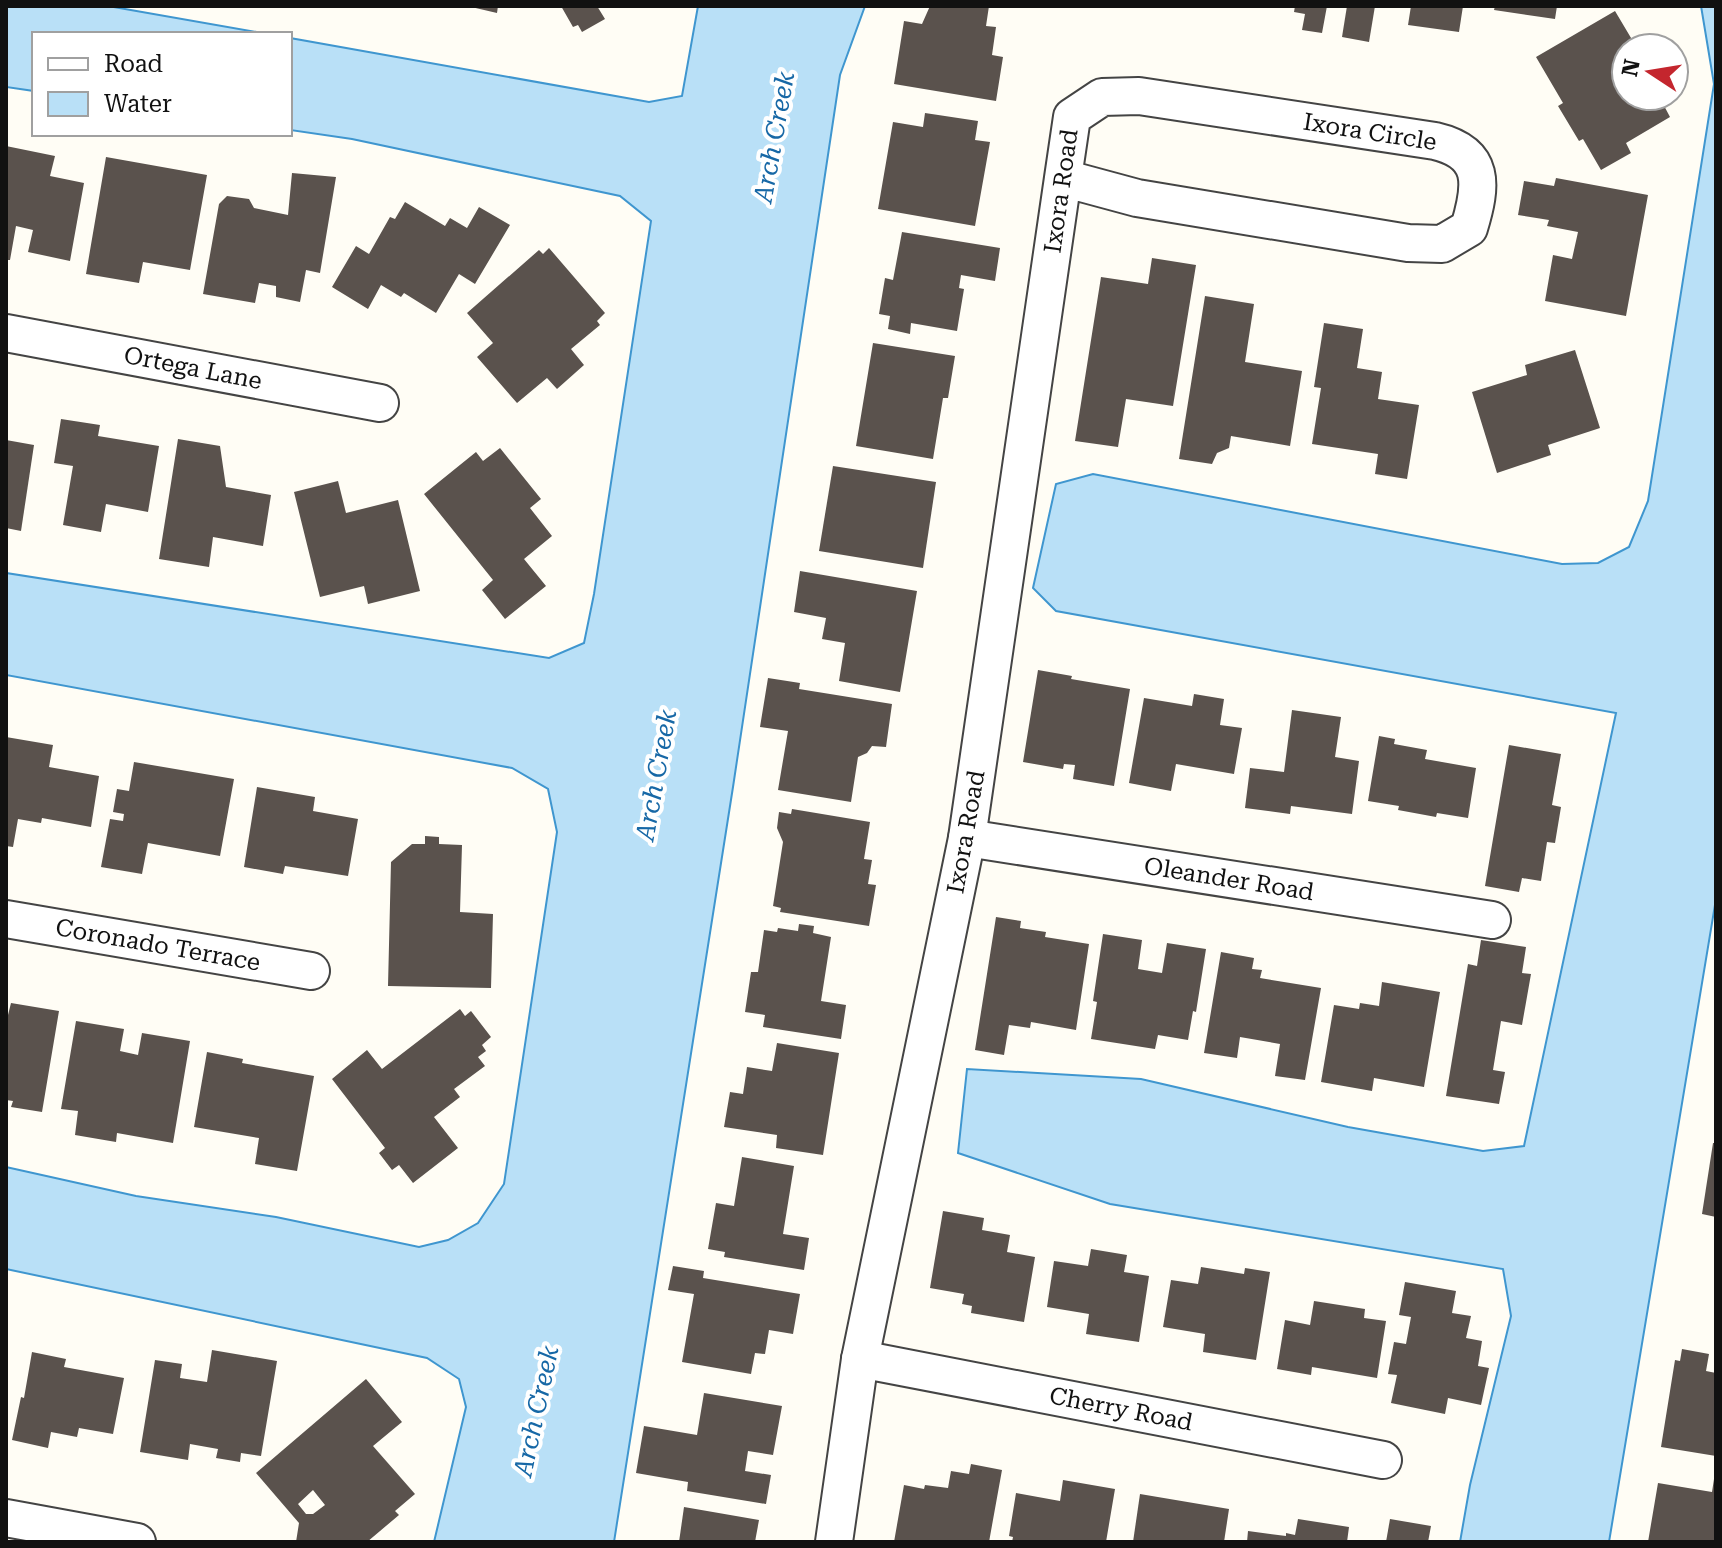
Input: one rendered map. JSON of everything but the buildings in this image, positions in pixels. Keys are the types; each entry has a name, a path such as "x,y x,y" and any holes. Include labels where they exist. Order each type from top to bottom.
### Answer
{"street":[{"name":"Ixora Circle","path":"1063,178 1137,198 1408,243 1442,244 1469,228 1478,199 1476,169 1457,146 1435,141 1139,96 1102,97 1072,117"},
{"name":"Ixora Road","path":"834,1542 860,1359 967,838 1072,117"},
{"name":"Ortega Lane","path":"6,333 380,403"},
{"name":"Oleander Road","path":"967,838 1492,920"},
{"name":"Coronado Terrace","path":"6,919 311,971"},
{"name":"Cherry Road","path":"860,1359 1383,1460"},
{"path":"6,1518 137,1542"}],"water":[{"path":"6,6 108,6 257,32 32,32 32,91 6,87"},
{"name":"Arch Creek","path":"698,6 865,6 840,75 733,787 614,1542 434,1542 466,1407 459,1379 427,1358 6,1269 6,1167 136,1196 276,1217 419,1247 448,1240 478,1223 504,1184 557,832 548,789 512,768 6,675 6,573 549,658 584,643 651,221 620,196 352,139 292,130 292,38 649,102 682,96"},
{"path":"1701,6 1716,6 1716,899 1609,1542 1460,1542 1470,1485 1511,1316 1503,1269 1110,1204 958,1153 967,1069 1141,1079 1348,1127 1483,1151 1524,1146 1616,713 1056,611 1033,588 1056,484 1093,474 1562,564 1598,563 1629,547 1648,501 1714,84"}]}
